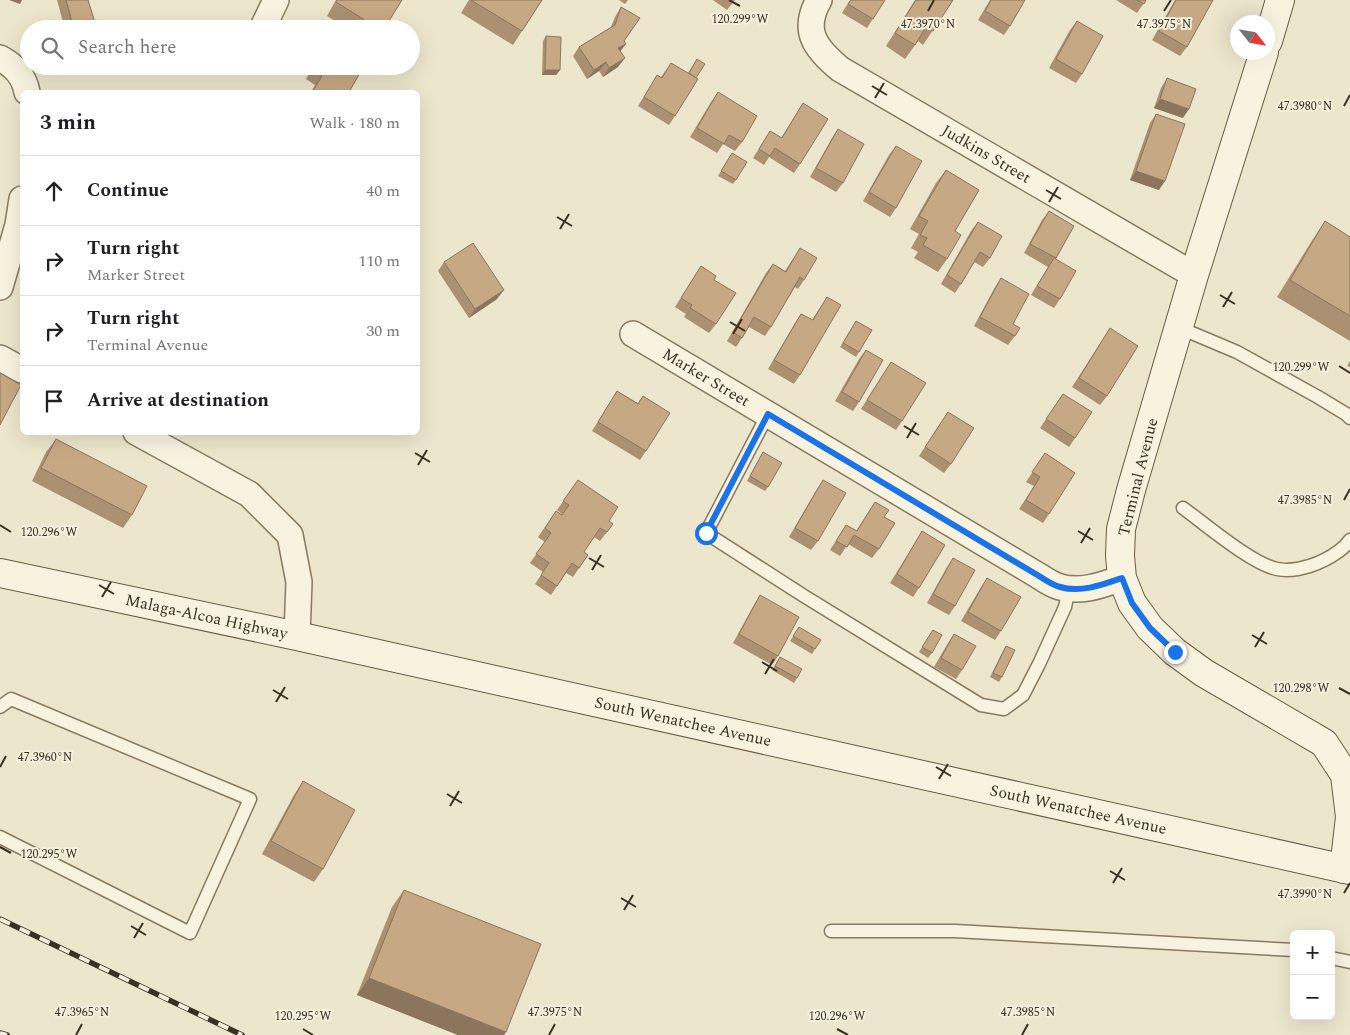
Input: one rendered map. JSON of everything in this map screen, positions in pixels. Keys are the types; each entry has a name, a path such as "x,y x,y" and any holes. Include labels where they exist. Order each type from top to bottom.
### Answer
{"main road":[{"path":"1275,17 1280,0"},
{"name":"Terminal Avenue","path":"1261,60 1194,275 1131,490 1121,529 1120,556 1122,578 1132,603 1150,628 1175,652 1204,673 1324,743 1345,775 1350,817 1347,870"},
{"name":"Malaga-Alcoa Highway","path":"0,574 296,636"},
{"name":"South Wenatchee Avenue","path":"296,636 1347,870"}],"street":[{"path":"267,20 276,0"},
{"name":"Judkins Street","path":"819,0 815,6 810,25 813,39 823,55 840,70 1194,275"},
{"path":"0,58 14,66 20,74"},
{"path":"21,75 26,90"},
{"path":"0,286 20,212"},
{"name":"Marker Street","path":"633,334 1059,587 1078,589 1098,586 1122,578"},
{"path":"0,358 20,369"},
{"path":"142,435 250,494 290,535 298,582 296,636"}],"lane":[{"path":"1180,328 1237,352 1332,405 1350,418"},
{"path":"768,414 706,533 981,705 1004,709 1023,695 1065,607 1069,588"},
{"path":"1183,508 1253,558 1276,569 1296,569 1318,563 1340,551 1350,540"},
{"path":"0,707 11,699 250,799 190,933 0,837"},
{"path":"830,931 955,931 1290,950"},
{"path":"1335,959 1350,962"}],"building":[{"path":"66,0 88,0 94,20 72,20"},
{"path":"337,0 402,0 390,20 365,20 336,2"},
{"path":"471,0 542,0 522,31"},
{"path":"851,0 885,0 873,19 848,4"},
{"path":"916,0 953,0 933,31 926,27 915,45 895,33"},
{"path":"991,0 1025,0 1010,26 985,11"},
{"path":"1137,0 1146,0 1144,4"},
{"path":"1176,0 1213,0 1187,47 1159,31"},
{"path":"621,7 640,18 624,41 626,44 618,48 625,58 609,68 606,62 594,70 579,47 615,25"},
{"path":"1077,21 1103,36 1082,74 1056,59"},
{"path":"546,36 561,37 560,70 545,70"},
{"path":"697,59 705,64 696,78 689,73"},
{"path":"671,63 698,79 675,116 644,97 657,75 662,78"},
{"path":"320,75 359,75 350,90 314,90 322,76"},
{"path":"1167,78 1196,89 1189,109 1160,99"},
{"path":"718,92 757,116 742,142 729,135 724,144 697,128"},
{"path":"803,103 828,119 800,164 775,148 770,156 759,149 770,131 782,138"},
{"path":"1156,114 1185,124 1165,181 1136,171"},
{"path":"838,129 864,144 843,183 816,168"},
{"path":"896,146 922,161 896,208 869,192"},
{"path":"732,153 747,162 736,180 721,171"},
{"path":"946,170 979,190 955,231 961,235 947,259 923,245 927,238 920,235 928,221 919,216"},
{"path":"1049,211 1074,226 1056,258 1030,244"},
{"path":"1325,221 1350,237 1350,316 1290,280"},
{"path":"978,222 1002,236 990,258 980,252 961,284 947,275"},
{"path":"473,243 504,290 475,309 444,262"},
{"path":"800,248 817,258 804,280 800,277 771,327 754,317 742,338 733,332 773,264 786,272"},
{"path":"1054,258 1076,271 1060,299 1037,286"},
{"path":"701,266 716,276 714,280 736,293 716,324 690,308 692,305 681,298"},
{"path":"1001,278 1029,294 1013,324 1020,328 1015,336 980,317"},
{"path":"827,297 841,305 800,375 774,360 801,314 813,320"},
{"path":"856,321 872,330 859,352 843,343"},
{"path":"1110,328 1138,346 1107,396 1079,378"},
{"path":"866,350 883,360 859,402 842,392"},
{"path":"891,362 926,383 902,421 867,400"},
{"path":"0,373 20,384 20,387 0,425"},
{"path":"617,391 638,404 643,396 670,413 646,451 598,422"},
{"path":"1063,394 1092,412 1075,438 1046,419"},
{"path":"948,412 974,428 951,464 925,447"},
{"path":"56,439 147,486 132,515 41,468"},
{"path":"763,452 782,463 768,487 750,476"},
{"path":"1045,453 1075,473 1049,514 1026,500 1040,477 1032,472"},
{"path":"578,480 618,507 609,521 613,524 607,532 600,528 584,552 588,555 579,568 572,563 557,586 541,575 549,563 536,554 551,533 545,528 556,511 562,515 569,505 563,501"},
{"path":"823,480 846,493 818,541 795,528"},
{"path":"875,502 889,510 884,517 895,523 879,549 854,535 847,547 836,541 846,525 857,531"},
{"path":"922,531 945,545 919,588 897,574"},
{"path":"953,558 975,570 955,606 933,594"},
{"path":"987,578 1021,597 1001,631 968,612"},
{"path":"760,595 799,617 778,656 739,634"},
{"path":"799,627 821,640 815,649 793,636"},
{"path":"933,630 942,635 932,653 922,647"},
{"path":"954,634 976,646 962,670 941,658"},
{"path":"1006,646 1015,650 1002,677 993,673"},
{"path":"780,657 802,669 797,678 775,666"},
{"path":"303,781 355,810 323,869 271,841"},
{"path":"404,890 541,944 506,1032 369,978"}],"railway":[{"path":"0,919 242,1035"},
{"path":"0,1033 7,1035"}],"route":[{"path":"706,533 768,414 1059,587 1078,589 1098,586 1122,578 1132,603 1150,628 1175,652"}]}
